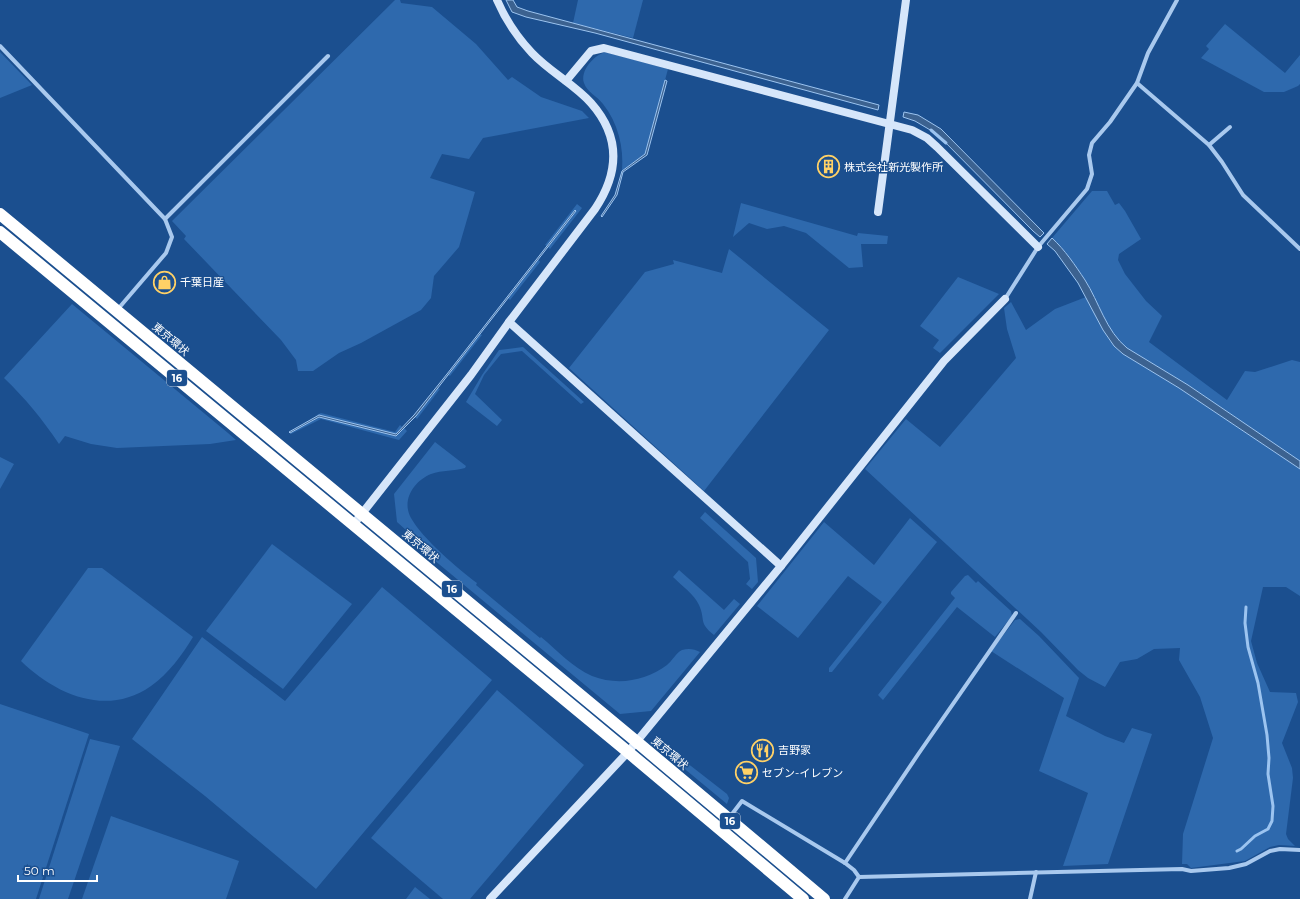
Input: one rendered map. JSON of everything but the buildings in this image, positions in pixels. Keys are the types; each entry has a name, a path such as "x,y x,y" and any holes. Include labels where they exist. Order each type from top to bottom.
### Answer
{"highway":[{"name":"東京環状","path":"0,214 824,899"},
{"name":"16","path":"0,232 628,752 803,899"}],"street":[{"path":"353,525 472,375 508,322 595,209 604,195 611,176 614,162 612,143 604,120 590,102 533,55 514,34 497,0"},
{"path":"878,212 906,0"},
{"path":"490,899 637,742 781,566 944,361 1005,299 1038,247 1087,189 1092,174 1090,155 1092,143 1110,122 1137,83 1148,53 1176,0"},
{"path":"0,46 165,219 172,237 166,253 117,311"},
{"path":"566,81 591,51 604,48 912,130 927,138 1038,247"},
{"path":"165,219 328,56"},
{"path":"1137,83 1209,145 1243,195 1300,249"},
{"path":"1209,145 1230,126"},
{"path":"508,322 781,566"},
{"path":"845,863 919,752 1016,612"},
{"path":"728,819 742,801 845,863 854,870 858,877"},
{"path":"858,877 1182,869 1191,871 1246,864 1270,851 1280,849 1300,850"},
{"path":"1030,899 1036,872"},
{"path":"845,899 858,877"}],"shaded area":[{"path":"395,0 400,0 401,3 432,7 476,44 508,80 512,77 541,97 582,111 589,118 483,138 469,159 442,154 430,178 475,192 459,247 434,276 431,298 421,310 361,343 339,353 313,371 298,371 296,360 281,340 184,239 186,236 172,221"},
{"path":"506,0 513,0 517,7 528,11 879,105 878,110 595,33 526,17 512,12"},
{"path":"578,0 643,0 633,38 573,23"},
{"path":"1225,24 1285,73 1300,55 1300,84 1284,92 1264,92 1201,58 1209,49 1206,46"},
{"path":"0,52 32,85 0,98"},
{"path":"605,52 668,69 645,154 622,171 621,144 613,119 603,104 585,86 583,78 588,64 600,54"},
{"path":"665,80 667,81 647,155 623,172 617,195 602,217 601,216 615,195 622,171 645,154"},
{"path":"904,112 918,115 941,129 1044,233 1040,237 1033,231 937,134 915,121 903,117"},
{"path":"1092,191 1107,191 1115,205 1119,203 1125,211 1141,239 1119,254 1118,260 1125,274 1146,301 1162,316 1149,342 1227,400 1245,371 1255,372 1292,360 1300,362 1300,461 1188,385 1127,348 1120,341 1108,325 1090,289 1074,263 1052,238"},
{"path":"741,203 857,236 858,233 888,236 887,244 861,244 863,267 849,268 806,233 784,226 767,229 749,223 733,237"},
{"path":"577,204 582,208 550,249 548,247 576,210 547,246 545,245"},
{"path":"575,210 576,211 416,416 396,436 319,417 290,433 289,432 319,415 396,434 414,415 447,374"},
{"path":"1052,238 1066,253 1085,280 1108,325 1127,348 1188,385 1300,461 1300,469 1179,388 1123,354 1114,346 1103,330 1078,283 1055,251 1047,244"},
{"path":"729,249 829,330 704,491 569,368 645,272 674,264 673,260 722,273"},
{"path":"538,259 540,262 510,300 508,298"},
{"path":"958,277 999,294 940,353 933,348 939,340 920,326"},
{"path":"1086,297 1108,338 1123,354 1179,388 1300,469 1300,596 1286,587 1263,587 1251,641 1257,663 1270,692 1296,693 1298,702 1282,743 1292,768 1293,778 1286,834 1288,839 1295,846 1279,845 1270,847 1245,861 1191,868 1187,864 1182,864 1183,834 1213,738 1200,697 1179,660 1180,648 1154,649 1137,659 1120,662 1105,687 1088,678 1078,670 1041,632 865,469 906,419 940,447 1016,358 1007,329 1004,308 1011,302 1026,330 1055,309"},
{"path":"72,304 236,440 210,444 117,448 91,444 65,436 59,444 47,426 4,378"},
{"path":"480,334 482,335 450,376 448,375"},
{"path":"523,347 584,402 581,404 522,351 501,354 484,375 475,394 502,420 497,426 466,402 499,350"},
{"path":"438,388 440,389 417,419 415,417"},
{"path":"321,413 395,432 400,425 402,427 396,434 319,415 315,416"},
{"path":"319,417 396,436 404,428 407,431 399,440 321,419 291,434 290,433"},
{"path":"435,442 466,466 465,468 461,469 431,474 419,481 408,498 408,511 411,518 423,535 460,570 477,583 476,585 572,664 592,676 612,681 621,681 650,675 667,665 682,650 691,649 700,652 651,711 620,714 434,560 426,548 397,522 394,494"},
{"path":"0,457 14,464 0,489"},
{"path":"705,512 756,558 758,582 752,589 746,584 750,579 748,562 700,518"},
{"path":"910,518 937,542 832,672 829,672 829,668 882,602 848,576 798,638 757,606 824,522 874,565"},
{"path":"272,544 352,604 283,689 206,631"},
{"path":"88,568 102,568 193,637 180,657 169,670 151,686 134,695 117,700 100,701 83,698 66,692 50,684 21,661"},
{"path":"679,570 724,610 734,599 740,604 714,635 704,624 701,610 697,601 673,577"},
{"path":"968,575 976,583 978,581 1011,611 1012,616 995,637 957,607 883,700 878,695 955,598 951,592 965,576"},
{"path":"382,587 492,680 316,889 205,796 132,739 202,637 285,701"},
{"path":"1020,619 1039,636 1079,678 1066,716 1105,736 1124,743 1132,728 1152,734 1108,864 1063,866 1088,793 1039,771 1064,698 991,651 1015,620"},
{"path":"497,690 584,765 470,899 443,899 371,838"},
{"path":"0,704 89,734 36,899 0,899"},
{"path":"90,739 120,746 68,899 39,899"},
{"path":"662,747 691,766 727,794 729,798 727,804 663,751"},
{"path":"111,816 239,861 226,899 82,899"},
{"path":"415,887 430,899 406,899"}],"waterway":[{"path":"931,130 946,143"},
{"path":"1237,851 1255,836 1268,829 1272,821 1273,806 1268,774 1269,758 1267,735 1258,683 1248,647 1245,623 1246,607"}],"place":[{"name":"株式会社新光製作所","path":"828,167"},
{"name":"千葉日産","path":"165,282"},
{"name":"吉野家","path":"762,750"},
{"name":"セブン-イレブン","path":"746,773"}]}
